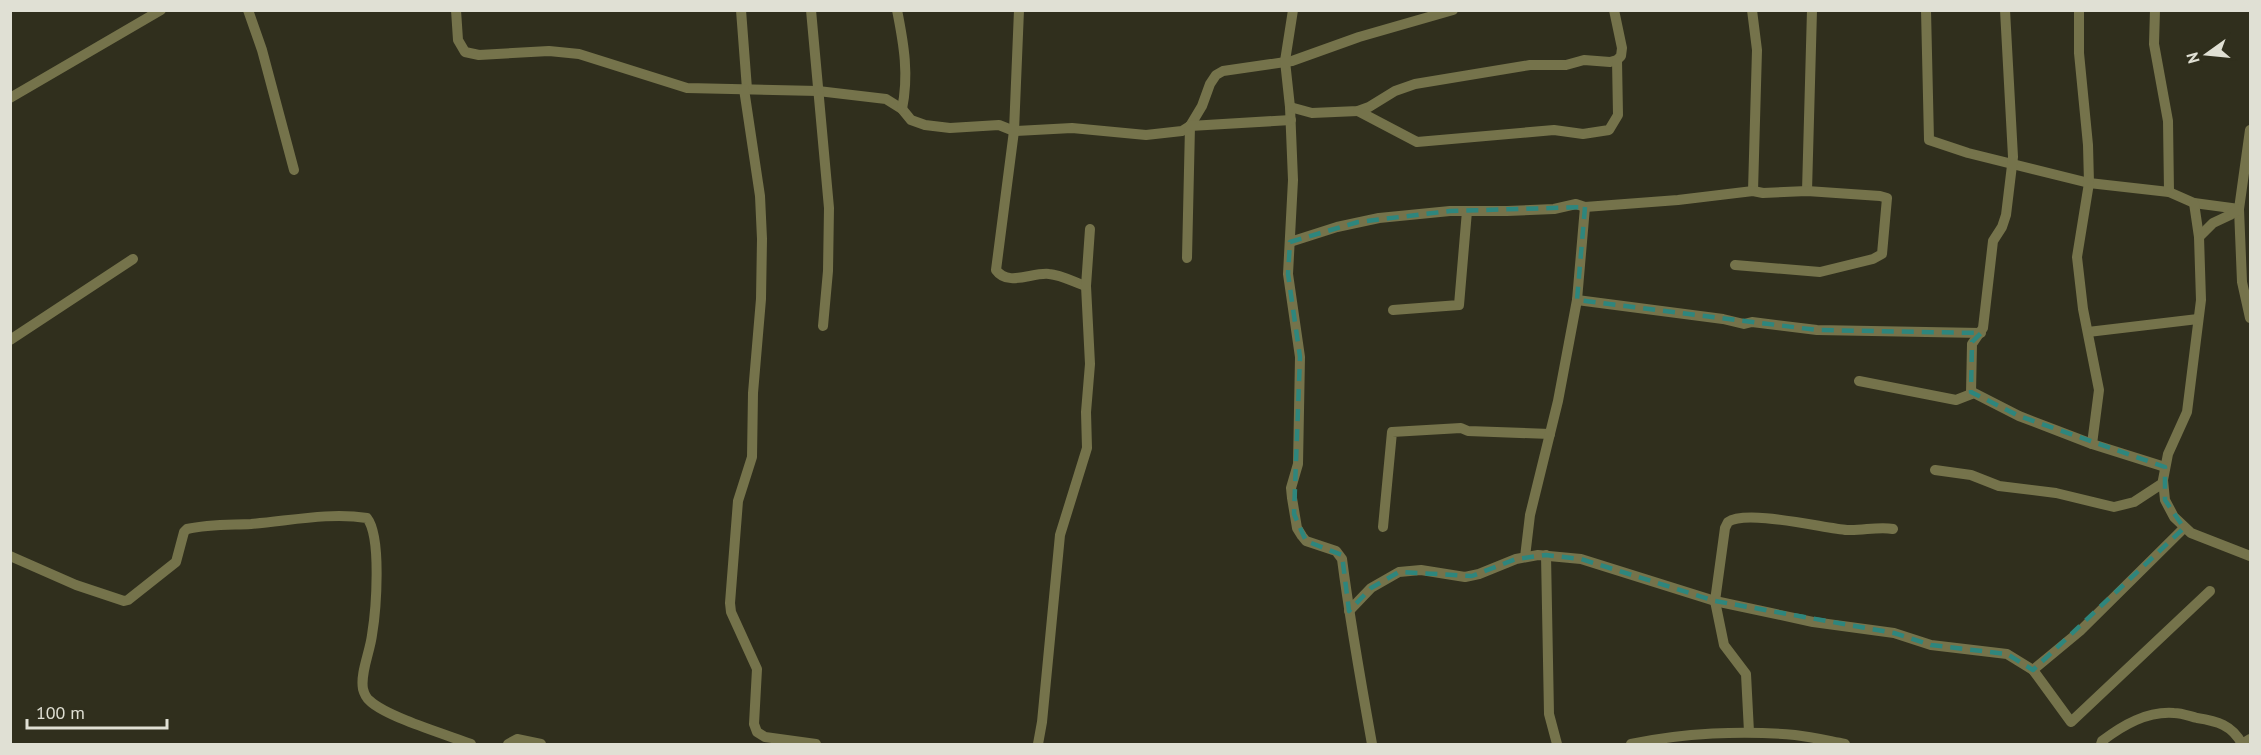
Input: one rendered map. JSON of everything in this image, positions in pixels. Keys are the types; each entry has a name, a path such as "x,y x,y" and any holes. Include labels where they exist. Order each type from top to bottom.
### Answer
{"street":[{"path":"10,98 161,10"},
{"path":"248,10 268,71 294,170"},
{"path":"456,10 458,40 465,52 479,55 549,51 579,54 687,88 818,91 886,99 902,109 911,120 925,125 950,128 999,125 1014,130 1072,128 1146,135 1182,131 1190,126 1290,120"},
{"path":"741,10 746,89 760,196 761,299 753,393 752,457 738,501 729,587 730,603 731,612 757,669 754,724 758,732 765,737 816,744"},
{"path":"811,10 829,208 828,271 823,326"},
{"path":"897,10 903,39 907,87 902,109"},
{"path":"1019,10 1014,130 996,270 1000,275 1012,278 1049,274 1086,286"},
{"path":"1293,10 1285,61 1290,107 1293,180 1288,274 1300,357 1298,464 1291,488 1297,528 1306,541 1336,551 1341,556 1372,744"},
{"path":"1187,258 1190,126 1216,75 1223,71 1298,59 1359,37 1453,10"},
{"path":"1359,111 1418,142 1554,130 1583,134 1609,130 1618,115 1617,60 1621,56 1622,48 1614,10"},
{"path":"1752,10 1757,50 1753,191"},
{"path":"1807,191 1812,10"},
{"path":"1926,10 1929,140 1968,153 2089,183 2169,192 2194,202 2239,209"},
{"path":"1971,393 1972,344 1983,328 1993,241 2006,215 2012,163 2005,10"},
{"path":"2079,10 2079,53 2088,145 2089,183 2077,257 2099,390 2092,444"},
{"path":"2155,10 2154,44 2168,121 2169,192"},
{"path":"1290,107 1312,113 1359,111 1395,91 1415,84 1530,65 1566,65 1584,60 1617,60"},
{"path":"2250,130 2239,209 2242,282 2250,318"},
{"path":"1290,242 1337,227 1379,218 1467,211 1507,212 1554,209 1576,204 1585,207 1678,200 1753,191 1763,193 1807,191 1887,198 1882,254 1873,259 1820,272 1735,264"},
{"path":"2194,202 2199,237 2201,300 2187,412 2168,454 2163,483 2165,500 2174,517 2184,528 2199,537 2250,556"},
{"path":"1525,557 1530,515 1550,434 1577,300 1585,207"},
{"path":"2199,237 2212,223 2239,209"},
{"path":"1394,310 1459,305 1467,211"},
{"path":"1038,744 1060,535 1087,448 1086,412 1090,364 1086,286 1090,229"},
{"path":"10,340 133,259"},
{"path":"1577,300 1723,319 1744,324 1752,322 1817,330 1981,333"},
{"path":"2088,332 2198,319"},
{"path":"1859,381 1956,400 1971,393"},
{"path":"1971,393 2019,416 2092,444 2165,467"},
{"path":"1383,527 1392,432 1461,428 1468,431 1550,434"},
{"path":"1935,470 1964,474 1999,486 2056,493 2114,507 2134,502 2163,483"},
{"path":"10,556 76,585 124,601 173,566 186,530 214,524 248,524 324,517 367,518 372,524 374,534 376,591 372,635 363,681 366,698 395,715 471,744"},
{"path":"1749,732 1746,674 1724,645 1715,601 1725,528 1732,519 1768,518 1823,528 1856,531 1893,529"},
{"path":"2033,670 2080,631 2184,528"},
{"path":"1349,611 1371,588 1400,572 1411,570 1459,577 1472,576 1525,557 1546,555 1581,559 1715,601 1813,622 1894,633 1931,645 2007,654 2033,670 2071,722 2077,719 2210,591"},
{"path":"1546,555 1549,714 1557,744"},
{"path":"2101,744 2102,741 2129,723 2149,715 2174,713 2220,722 2236,733 2242,744 2250,739"},
{"path":"1631,744 1654,739 1749,732 1797,735 1845,744"},
{"path":"508,744 517,739 541,744"}],"highlighted area":[{"path":"1585,207 1577,300 1817,330 1981,333 1972,342 1971,392 2019,416 2165,467 2165,500 2184,528 2033,670 2007,654 1931,645 1894,633 1715,601 1581,559 1546,555 1516,559 1472,576 1399,572 1371,588 1349,611 1342,555 1306,541 1294,514 1300,357 1288,274 1290,242 1358,222 1450,211"}]}
